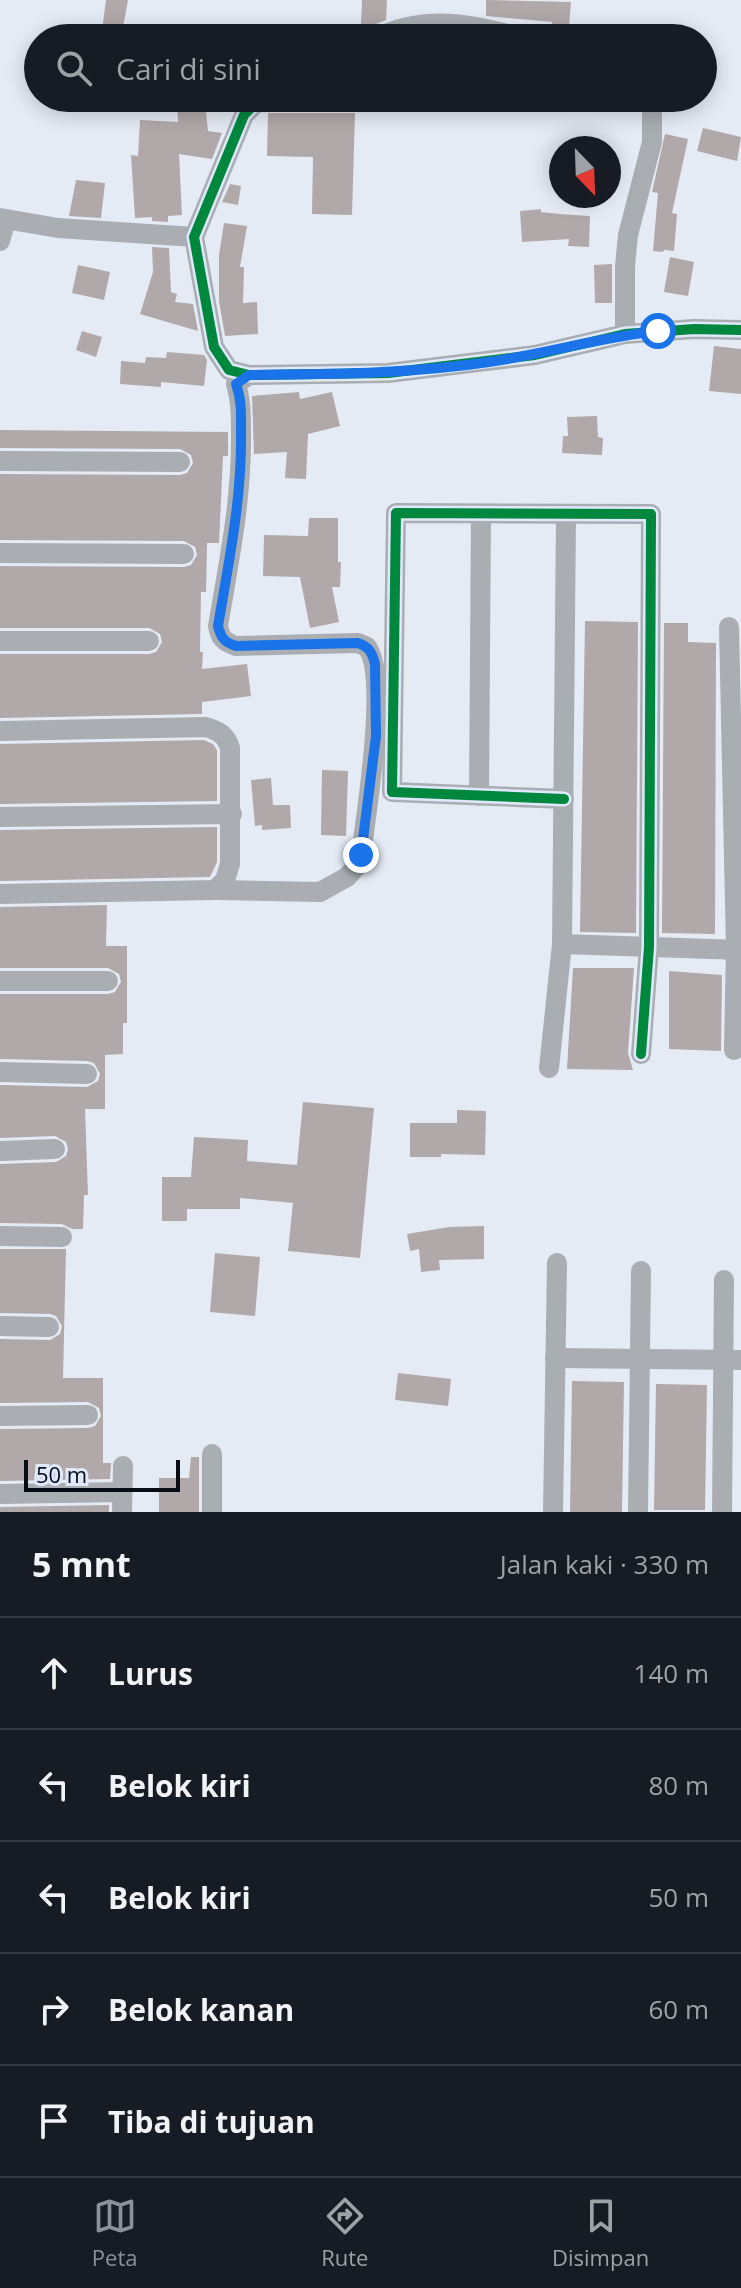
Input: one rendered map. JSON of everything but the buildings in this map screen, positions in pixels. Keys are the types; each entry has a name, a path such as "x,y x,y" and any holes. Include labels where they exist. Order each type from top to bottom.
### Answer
{"street":[{"path":"430,24 462,24"},
{"path":"247,112 194,237 216,353 229,370 249,375 388,373 535,355 625,334 694,329 741,330"},
{"path":"625,334 628,235 652,142 652,112"},
{"path":"0,241 3,219 58,228 194,237"},
{"path":"0,894 215,890 320,892 347,877 356,867 361,855 376,736 375,664 367,647 358,643 236,646 226,643 218,626 239,504 241,399 236,384 249,375"},
{"path":"0,461 180,462"},
{"path":"564,799 392,792 396,513 651,514 649,947 641,1054"},
{"path":"479,796 481,514"},
{"path":"549,1068 562,944 566,515"},
{"path":"0,553 184,554"},
{"path":"729,627 738,950 734,1050"},
{"path":"0,641 149,641"},
{"path":"0,731 206,727 227,738 232,814 228,873 215,890"},
{"path":"0,817 232,814"},
{"path":"562,944 738,950"},
{"path":"0,981 108,981"},
{"path":"0,1072 87,1074"},
{"path":"0,1151 55,1149"},
{"path":"0,1236 62,1237"},
{"path":"553,1512 557,1263"},
{"path":"638,1512 641,1271"},
{"path":"722,1512 733,1360 724,1280"},
{"path":"0,1326 49,1327"},
{"path":"555,1358 733,1360"},
{"path":"0,1416 88,1415"},
{"path":"212,1454 212,1512"},
{"path":"0,1494 122,1502 123,1466"}],"cycle path":[{"path":"247,112 194,237 214,347 229,370 249,375 388,373 535,355 625,334 694,329 741,330"},
{"path":"564,799 392,792 396,513 651,514 649,947 641,1054"}],"route":[{"path":"361,855 376,736 373,654 358,643 236,646 226,643 220,635 218,626 239,504 241,399 236,384 249,375 388,373 434,369 535,355 625,334 658,331"}]}
